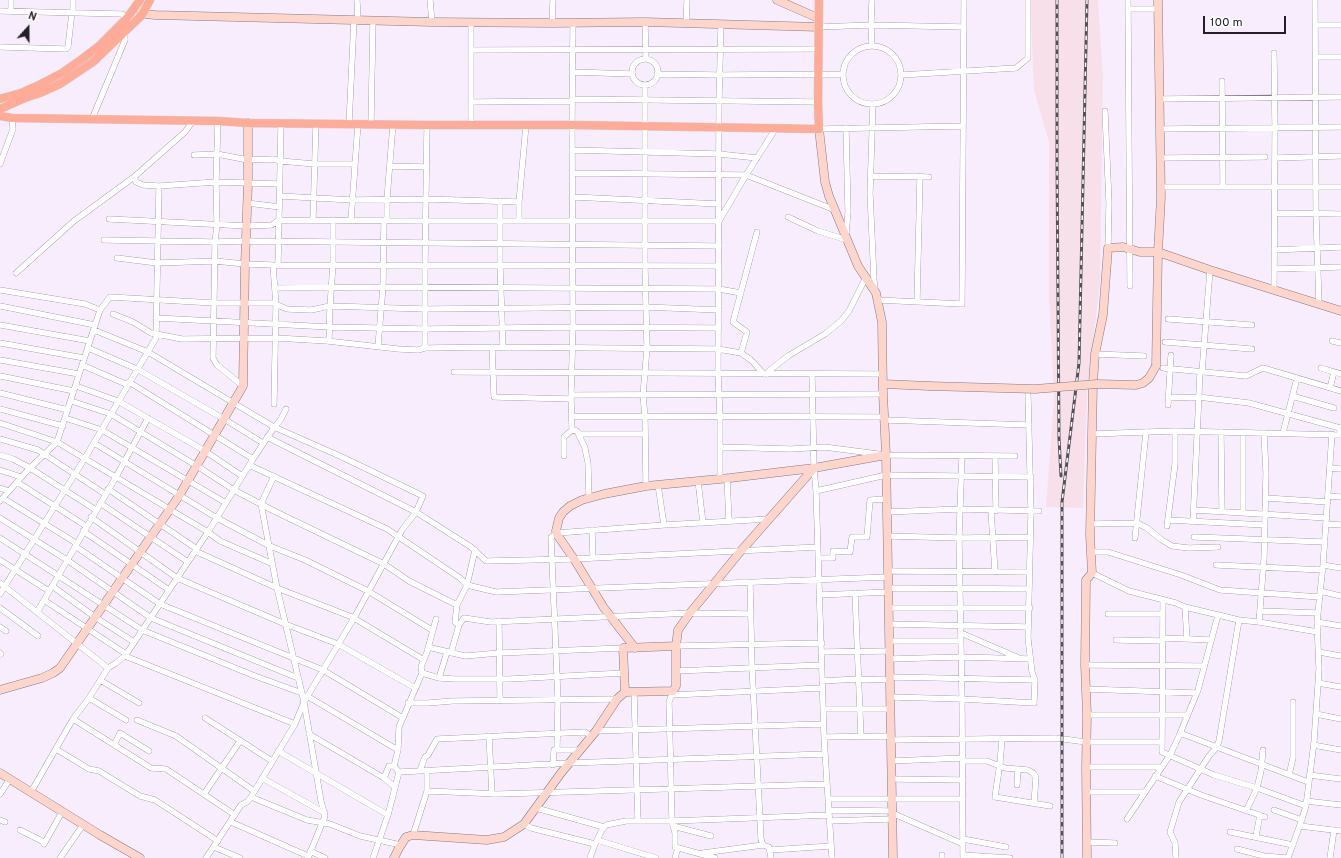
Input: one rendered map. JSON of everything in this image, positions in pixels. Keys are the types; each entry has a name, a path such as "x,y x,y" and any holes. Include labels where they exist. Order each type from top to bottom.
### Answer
{"main road":[{"path":"0,99 21,93 62,73 144,12 150,0"},
{"path":"0,116 12,118 193,121 218,120 281,123 526,126 572,125 819,129 819,0"},
{"path":"131,21 138,3"},
{"path":"0,109 40,93 79,72 93,62 121,30"}],"street":[{"path":"11,0 11,11"},
{"path":"0,47 66,49 68,46 73,12 73,0"},
{"path":"351,220 355,164 354,124 356,20 358,0"},
{"path":"430,0 432,22"},
{"path":"552,23 553,0"},
{"path":"686,23 687,0"},
{"path":"777,0 819,22"},
{"path":"872,0 872,46"},
{"path":"877,296 918,302 962,304 964,0"},
{"path":"901,75 1016,68 1028,58 1028,0"},
{"path":"1128,0 1130,286"},
{"path":"884,384 1035,389 1097,384 1136,385 1143,383 1150,378 1159,367 1158,252 1160,129 1158,0"},
{"path":"1315,0 1317,157 1316,214 1319,304"},
{"path":"138,3 144,12 154,15 471,23 645,22 722,25 819,22 871,25 964,27"},
{"path":"1128,9 1158,9"},
{"path":"0,11 122,14 131,21"},
{"path":"371,124 373,20"},
{"path":"645,22 646,59"},
{"path":"471,23 471,125"},
{"path":"564,456 564,437 572,430 573,23"},
{"path":"722,25 719,101 718,373 720,447 729,521"},
{"path":"1316,25 1341,25"},
{"path":"92,119 125,40 121,30"},
{"path":"872,46 885,48 892,54 898,62 901,70 901,80 898,89 892,96 884,101 866,104 850,95 845,87 842,74 846,61 851,54 859,48 872,46"},
{"path":"472,50 646,48 819,49"},
{"path":"1274,53 1274,290"},
{"path":"1316,57 1341,57"},
{"path":"646,59 650,60 656,66 657,74 653,82 645,85 637,82 632,74 635,64 646,59"},
{"path":"573,72 632,74"},
{"path":"657,74 842,74"},
{"path":"1222,81 1223,187"},
{"path":"645,85 646,348 643,395 645,417 646,486"},
{"path":"1159,100 1341,97"},
{"path":"472,102 572,100 818,102"},
{"path":"873,104 870,193 873,272 882,322 886,455 893,858"},
{"path":"1087,858 1087,715 1085,689 1086,580 1092,573 1090,535 1093,383 1095,354 1103,315 1108,248 1109,203 1105,111"},
{"path":"0,164 13,129 12,118"},
{"path":"218,120 213,358 217,366 243,386"},
{"path":"16,273 74,221 134,177 185,132 193,121"},
{"path":"0,690 42,678 60,668 179,496 243,386 248,122"},
{"path":"274,404 276,338 275,288 280,207 281,123"},
{"path":"312,220 316,123"},
{"path":"378,346 382,308 384,244 393,124"},
{"path":"425,348 427,125"},
{"path":"519,221 519,202 526,126"},
{"path":"877,296 858,266 825,182 819,129 963,126"},
{"path":"1160,129 1341,127"},
{"path":"719,221 776,128"},
{"path":"846,128 848,212 846,238"},
{"path":"572,150 719,154 757,158"},
{"path":"194,155 217,154 248,160 273,158 280,161 315,164 355,164"},
{"path":"1275,158 1341,156"},
{"path":"1160,158 1265,158"},
{"path":"390,166 427,167"},
{"path":"572,173 746,175 835,210"},
{"path":"870,176 929,177"},
{"path":"918,302 920,176"},
{"path":"134,177 136,182 159,186 216,182 280,184"},
{"path":"0,594 2,585 15,570 75,475 156,338 159,186"},
{"path":"1160,187 1341,187"},
{"path":"280,196 352,200 426,199 519,202"},
{"path":"573,197 645,199 719,204"},
{"path":"500,201 500,265 503,348"},
{"path":"247,203 280,207"},
{"path":"1275,213 1341,214"},
{"path":"788,217 818,231 846,238"},
{"path":"109,219 247,226 272,225 279,220 719,221"},
{"path":"329,341 333,264 333,220"},
{"path":"741,353 748,332 733,322 757,232"},
{"path":"104,240 215,242 246,241 278,243 719,246"},
{"path":"1108,248 1123,247 1140,252 1158,252 1341,311"},
{"path":"1274,250 1341,247"},
{"path":"117,258 157,263 215,261 245,264 384,264 425,266 718,266"},
{"path":"1274,269 1341,267"},
{"path":"1194,522 1198,397 1210,270"},
{"path":"766,374 788,356 825,334 841,321 849,311 866,277"},
{"path":"275,288 383,287 719,289 741,293"},
{"path":"0,290 85,304 100,310"},
{"path":"403,718 323,670 160,604 76,544 44,523 1,499 57,442 100,310 110,297 214,303 273,303 287,309 311,310 330,306 425,309 645,307 719,310"},
{"path":"0,306 94,327 148,352 274,427 342,457 423,496 416,512 398,537 354,618 323,670 304,697 295,724 251,797 247,802 240,805 231,822 206,858"},
{"path":"113,314 156,334 182,339 276,338 329,341 418,350 425,348 492,347 718,349 741,353 766,374"},
{"path":"156,318 330,328 719,328"},
{"path":"1168,319 1252,325"},
{"path":"0,325 90,342"},
{"path":"1332,341 1341,343"},
{"path":"1165,342 1252,349"},
{"path":"0,343 84,358"},
{"path":"492,347 494,397 883,394"},
{"path":"88,348 137,369 263,443"},
{"path":"1095,354 1144,356"},
{"path":"1168,405 1171,355"},
{"path":"0,360 79,374"},
{"path":"82,366 128,384 253,458"},
{"path":"1159,367 1246,376 1263,368 1341,391"},
{"path":"1321,368 1341,374"},
{"path":"454,372 883,374"},
{"path":"1330,388 1334,372"},
{"path":"812,374 814,468 822,643 823,724 832,858"},
{"path":"0,376 75,388 118,401 205,452 242,476"},
{"path":"1283,433 1297,378"},
{"path":"0,393 68,410"},
{"path":"890,697 1034,703 1035,680 1030,660 1028,638 1030,608 1029,572 1031,477 1028,395"},
{"path":"1292,396 1334,408"},
{"path":"1091,434 1221,432 1340,435 1340,428 1249,403 1198,397 1168,398"},
{"path":"71,401 111,414 234,490 274,512 384,564 409,581 457,605"},
{"path":"0,409 63,426"},
{"path":"31,792 73,719 89,698 108,668 116,664 126,655 208,532 253,458 281,419 286,409"},
{"path":"572,416 884,419 1029,424"},
{"path":"65,418 102,430 226,503"},
{"path":"37,612 116,477 148,418"},
{"path":"0,423 57,442 208,532 220,541 273,564"},
{"path":"572,430 577,431 585,448 588,463 589,498"},
{"path":"1135,538 1146,432"},
{"path":"1175,432 1175,464 1167,523 1194,522 1265,526"},
{"path":"1221,432 1222,511"},
{"path":"1243,433 1243,513"},
{"path":"1259,622 1264,567 1266,498 1264,433"},
{"path":"578,434 645,434"},
{"path":"1237,849 1264,856 1287,858 1300,826 1306,803 1316,714 1318,683 1317,622 1323,568 1332,434"},
{"path":"267,437 416,512 474,550 486,561 552,560 818,547"},
{"path":"0,438 38,450 75,475 160,523 196,550 277,588 354,618 424,660"},
{"path":"94,443 217,518 270,546 305,560 368,591 432,630"},
{"path":"720,447 791,449 824,447 886,455 1015,456"},
{"path":"0,455 13,459 30,468 96,510"},
{"path":"635,648 592,589 556,531 557,524 563,512 570,506 589,498 646,486 723,479 814,468 886,455"},
{"path":"962,456 959,538 963,739 963,857 1010,858"},
{"path":"995,456 992,538 995,572"},
{"path":"249,465 387,529 460,578 467,585 496,592 715,584 960,571 1029,572"},
{"path":"714,858 675,847 675,833 672,823 669,702 676,686 676,646 678,630 740,552 814,468"},
{"path":"1330,468 1341,468"},
{"path":"0,470 19,479 131,565 169,590"},
{"path":"816,491 886,475 1031,477"},
{"path":"274,476 261,504 277,588 298,678 304,697 309,734 325,816 309,855"},
{"path":"698,481 703,523"},
{"path":"658,485 664,525"},
{"path":"0,488 9,491"},
{"path":"1266,498 1328,499 1341,497"},
{"path":"818,558 833,558 833,550 850,552 852,538 867,538 870,500 886,499"},
{"path":"100,503 188,562"},
{"path":"887,512 960,509 1039,511"},
{"path":"1194,510 1265,514 1326,521 1341,525"},
{"path":"92,517 177,578 286,624 338,644 415,688"},
{"path":"0,518 67,560 150,618 298,678"},
{"path":"553,765 554,750 557,749 558,700 551,537 557,533 592,530 770,519"},
{"path":"1091,524 1137,523 1147,528 1172,546 1189,548 1218,547"},
{"path":"592,530 594,558"},
{"path":"887,536 959,538 1030,537"},
{"path":"1194,537 1325,542"},
{"path":"0,538 142,630 304,697 398,750"},
{"path":"459,624 455,622 457,605 467,585 474,550"},
{"path":"1092,552 1108,552 1181,575 1220,590 1341,596"},
{"path":"0,560 15,570 50,588 134,642"},
{"path":"1216,565 1341,568"},
{"path":"1092,573 1129,591 1176,603 1185,607 1239,620 1318,632"},
{"path":"750,582 756,757 761,838 763,846"},
{"path":"2,585 108,668"},
{"path":"819,594 960,588 1030,589"},
{"path":"855,593 861,737"},
{"path":"44,600 126,655 295,724"},
{"path":"1163,600 1162,752 1214,774 1306,803 1341,805"},
{"path":"1185,607 1187,639"},
{"path":"0,608 38,636"},
{"path":"888,608 1030,608"},
{"path":"1261,611 1318,613"},
{"path":"439,678 459,624 464,618 499,622 690,613 750,614"},
{"path":"1108,614 1163,614"},
{"path":"1127,819 1170,755 1180,733 1197,693 1218,615"},
{"path":"394,766 398,750 399,727 422,673 421,667 436,619"},
{"path":"1176,858 1175,843 1170,832 1179,802 1209,756 1216,748 1219,741 1239,620"},
{"path":"499,622 500,700"},
{"path":"1317,622 1341,626"},
{"path":"888,624 1028,627"},
{"path":"0,627 6,631"},
{"path":"961,633 1023,659"},
{"path":"889,641 961,640"},
{"path":"1116,640 1211,640"},
{"path":"428,647 465,656 499,653 556,652 676,646 822,643"},
{"path":"623,648 625,692"},
{"path":"821,652 857,650 889,655 1030,660"},
{"path":"1318,652 1341,656"},
{"path":"676,671 822,665"},
{"path":"1085,665 1204,666"},
{"path":"422,673 439,678 455,679 500,679 624,673"},
{"path":"822,681 889,678 1035,680"},
{"path":"100,680 139,703"},
{"path":"1318,683 1341,687"},
{"path":"394,858 406,837 413,835 487,840 504,837 524,824 617,700 625,692 672,693 822,688"},
{"path":"1085,689 1197,693"},
{"path":"634,692 638,821"},
{"path":"89,698 126,720"},
{"path":"408,703 500,700 617,700"},
{"path":"1289,775 1294,758 1293,702"},
{"path":"823,709 890,709"},
{"path":"1316,714 1341,719"},
{"path":"1087,715 1188,715"},
{"path":"205,718 272,761"},
{"path":"73,719 151,768 166,769 235,814"},
{"path":"137,720 176,736 254,791"},
{"path":"420,770 424,757 428,755 437,738 585,732 593,733 635,729 823,724"},
{"path":"114,745 120,733 150,751"},
{"path":"1180,733 1308,782"},
{"path":"309,734 384,778 395,787"},
{"path":"489,736 492,794"},
{"path":"824,737 963,739 1056,738 1086,742 1162,742"},
{"path":"1002,739 1000,766 995,797 1050,806"},
{"path":"204,794 240,741"},
{"path":"1313,745 1341,750"},
{"path":"56,749 89,769 99,771 140,796 155,800 218,842"},
{"path":"557,749 580,750"},
{"path":"1246,811 1257,788 1262,765 1263,750"},
{"path":"278,751 388,815"},
{"path":"399,772 570,763 825,754"},
{"path":"891,761 987,761 1005,768 1028,770 1036,777 1034,803"},
{"path":"384,778 388,766 394,766"},
{"path":"394,766 399,772"},
{"path":"1086,767 1161,767"},
{"path":"1018,769 1018,786"},
{"path":"413,835 427,791 427,770"},
{"path":"373,858 388,815 399,772"},
{"path":"0,773 137,857"},
{"path":"1309,775 1341,779"},
{"path":"1155,776 1246,811 1263,816 1256,836"},
{"path":"262,778 324,813"},
{"path":"0,794 10,779"},
{"path":"892,779 963,780"},
{"path":"427,791 492,794 672,790 827,784"},
{"path":"1086,792 1145,792"},
{"path":"251,797 307,820 322,824 330,824 360,836 401,845"},
{"path":"828,799 963,799"},
{"path":"536,808 604,827 626,821 672,823 760,818 892,814 963,841 1006,847"},
{"path":"1274,810 1302,820"},
{"path":"20,830 44,843 62,812"},
{"path":"829,816 892,814"},
{"path":"231,822 309,855 325,858"},
{"path":"672,823 711,836"},
{"path":"524,824 531,828 596,842 656,858"},
{"path":"60,858 83,825"},
{"path":"1300,826 1341,831"},
{"path":"591,858 596,842 604,827"},
{"path":"1330,858 1334,830"},
{"path":"1230,832 1256,836 1293,845"},
{"path":"1087,842 1115,843"},
{"path":"699,853 768,846 770,848 770,858"},
{"path":"770,850 831,846"},
{"path":"214,847 240,858"},
{"path":"675,858 678,848"}],"shaded area":[{"path":"1030,0 1098,0 1103,75 1100,282 1087,391 1083,508 1046,507 1054,399 1049,297 1049,142 1034,90"}],"railway":[{"path":"1057,0 1059,438 1061,476"},
{"path":"1062,858 1062,502 1079,363 1087,0"}]}
